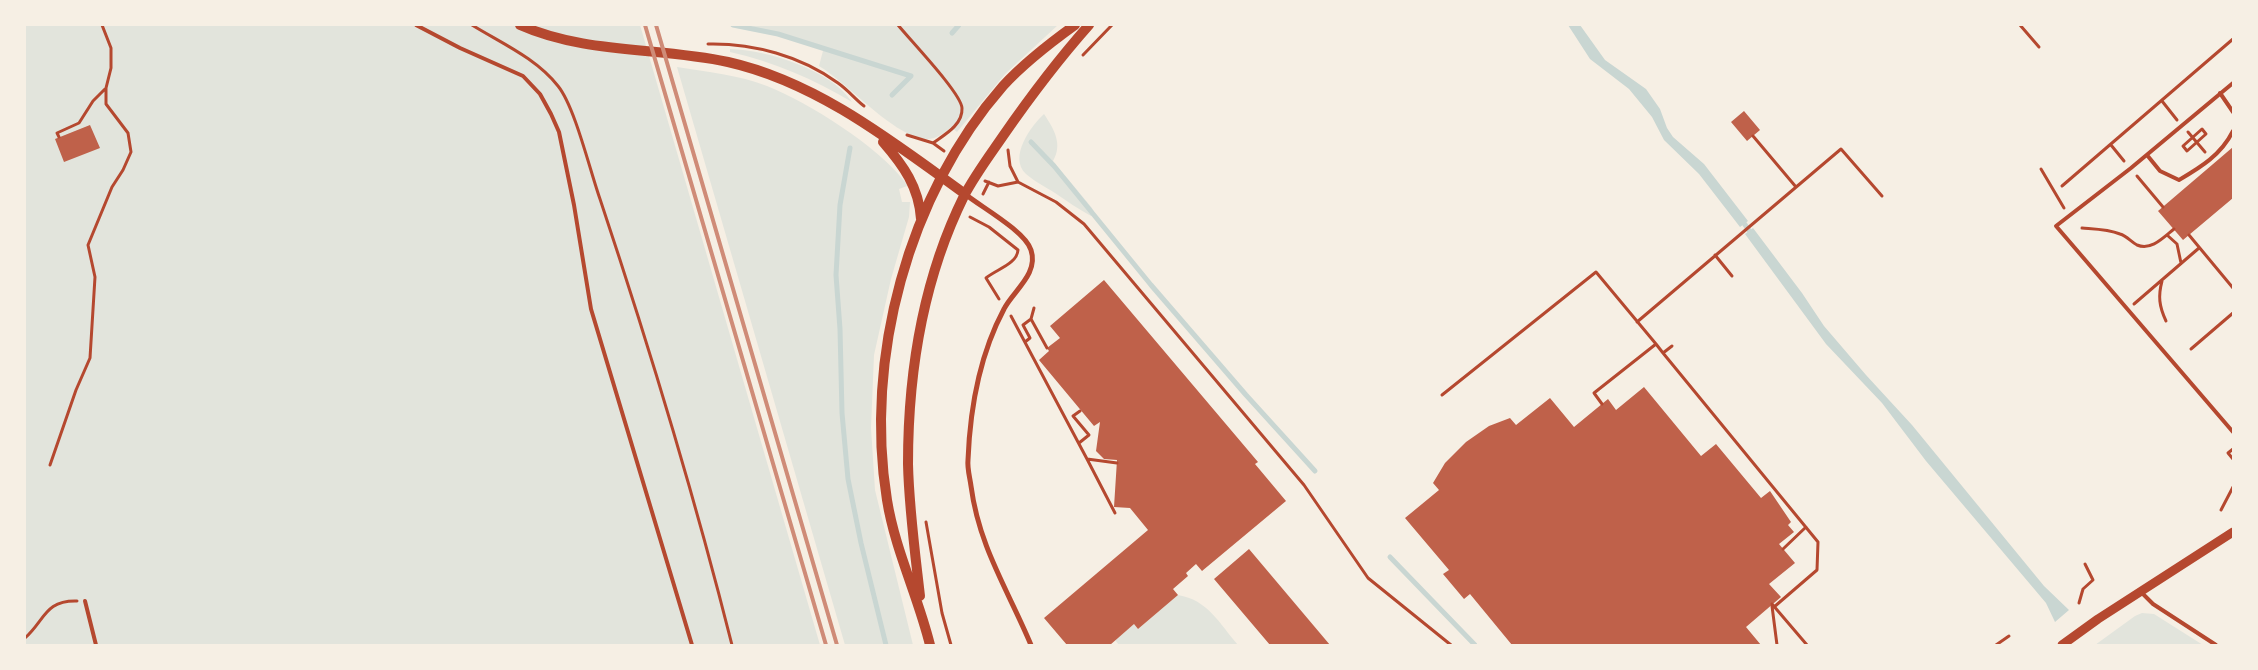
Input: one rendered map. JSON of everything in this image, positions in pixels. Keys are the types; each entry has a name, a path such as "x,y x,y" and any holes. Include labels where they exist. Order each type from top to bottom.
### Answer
{"main road":[{"path":"520,25 556,38 595,46 693,55 766,73 845,112 965,194"},
{"path":"930,645 921,609 896,537 887,502 881,431 883,373 889,336 903,276 922,222 941,177 987,106 1004,85 1031,59 1075,25"},
{"path":"921,609 908,464 916,359 921,320 930,282 965,194 1024,106 1089,25"},
{"path":"873,131 899,160 910,179 917,195 922,222"}],"street":[{"path":"965,194 1018,233 1031,250 1032,260 1029,274 1005,307 991,335 972,408 968,462 973,502 983,543 1031,645"},
{"path":"2062,645 2140,591 2233,532"}],"lane":[{"path":"416,25 460,48 523,76 540,94 551,114 559,132 574,205 591,309 692,645"},
{"path":"2233,83 2147,155 2056,226 2233,432"},
{"path":"2220,93 2233,112"},
{"path":"2147,155 2160,171 2179,180 2202,167 2225,147 2233,132"},
{"path":"2140,591 2154,604 2216,645"},
{"path":"85,601 96,645"}],"path":[{"path":"50,466 76,390 90,358 96,277 88,245 108,196 131,152 128,134 106,104 106,88 111,68 111,48 102,25"},
{"path":"472,25 525,57 547,74 566,98 626,275 671,423 714,572 732,645"},
{"path":"898,25 943,78 962,108 959,118 953,127 933,143"},
{"path":"2020,25 2039,47"},
{"path":"2062,186 2233,39"},
{"path":"59,137 57,133 79,123 93,101 106,88"},
{"path":"2202,129 2206,134 2187,150 2183,146 2191,138 2202,129"},
{"path":"1753,136 1796,187"},
{"path":"2191,138 2208,157"},
{"path":"2110,145 2124,162"},
{"path":"1637,322 1725,245 1841,149 1882,196"},
{"path":"1008,150 1010,166 1018,182 1056,202 1084,224 1304,485 1368,578 1451,645"},
{"path":"2041,169 2065,209"},
{"path":"2138,176 2163,207"},
{"path":"985,181 993,186 1018,182"},
{"path":"967,223 970,216 989,227 1018,250 1017,256 1010,264 997,268 986,278"},
{"path":"2082,228 2107,230 2123,235 2136,244 2146,247 2158,242 2174,229"},
{"path":"2167,235 2177,244 2181,263"},
{"path":"2189,235 2233,288"},
{"path":"2128,310 2199,248"},
{"path":"1715,255 1732,276"},
{"path":"1442,395 1596,272 1818,542 1817,570 1774,607"},
{"path":"2162,280 2159,292 2159,307 2166,320"},
{"path":"1025,342 1030,338 1023,325 1031,318 1034,308"},
{"path":"2191,349 2233,314"},
{"path":"1031,318 1047,348"},
{"path":"1013,320 1115,512"},
{"path":"1602,404 1594,393 1656,344"},
{"path":"1664,353 1672,346"},
{"path":"1067,422 1080,411"},
{"path":"1073,416 1089,435 1079,444"},
{"path":"2233,449 2228,453 2233,459"},
{"path":"1087,460 1117,463"},
{"path":"2221,510 2233,487"},
{"path":"926,520 942,613 951,645"},
{"path":"1784,549 1806,527"},
{"path":"2079,603 2084,589 2092,580 2085,564"},
{"path":"25,638 46,613 62,601 85,601"},
{"path":"1778,645 1772,604 1807,645"},
{"path":"1996,645 2009,636"}],"shaded area":[{"path":"25,25 640,25 820,645 25,645"},
{"path":"747,25 1058,25 1005,74 957,132 951,127 937,137 927,139 901,130 886,120 819,66 824,47"},
{"path":"1568,25 1580,25 1605,60 1646,89 1660,109 1667,128 1673,137 1704,164 1748,221 1740,227 1699,174 1664,140 1652,117 1629,89 1590,59"},
{"path":"730,49 762,53 814,71 829,80 852,102 793,72 730,52"},
{"path":"677,67 723,74 756,82 802,103 861,140 893,168 907,186 899,189 902,202 910,202 909,217 891,279 874,355 871,428 875,490 913,645 845,645"},
{"path":"1044,114 1056,137 1057,149 1053,161 1092,208 1095,214 1091,216 1033,180 1021,167 1019,159 1023,142 1033,126"},
{"path":"1753,228 1802,293 1824,326 1912,425 2044,586 2069,610 2055,622 2046,603 1926,461 1882,403 1826,344 1745,234"},
{"path":"1178,595 1205,607 1238,645 1119,645 1115,640 1134,624 1138,629"},
{"path":"2142,613 2154,614 2203,645 2095,645"}],"building":[{"path":"1744,111 1760,130 1747,141 1731,122"},
{"path":"90,125 100,148 64,162 55,139"},
{"path":"2233,147 2233,198 2183,240 2158,211"},
{"path":"1104,280 1258,462 1255,464 1286,501 1202,571 1196,564 1186,573 1188,576 1173,589 1178,595 1138,629 1134,624 1110,645 1067,645 1044,618 1148,530 1130,508 1114,507 1117,460 1104,459 1096,451 1100,422 1094,426 1039,360 1049,351 1047,348 1060,338 1050,326"},
{"path":"1644,387 1701,456 1716,444 1761,498 1770,491 1791,522 1788,525 1794,532 1779,544 1795,563 1769,584 1781,597 1746,627 1761,645 1512,645 1470,594 1464,599 1443,574 1449,570 1405,518 1439,490 1433,483 1445,463 1466,442 1489,426 1510,418 1516,425 1550,398 1574,427 1608,399 1616,410"},
{"path":"1249,549 1330,645 1270,645 1214,579"}],"waterway":[{"path":"733,25 778,34 911,76 892,95"},
{"path":"952,33 959,25"},
{"path":"1031,142 1054,166 1151,285 1315,471"},
{"path":"850,148 840,205 836,275 840,329 842,413 848,479 861,543 886,645"},
{"path":"1741,219 1753,236"},
{"path":"1390,557 1475,645"}],"railway":[{"path":"645,25 826,645"},
{"path":"656,25 837,645"}]}
